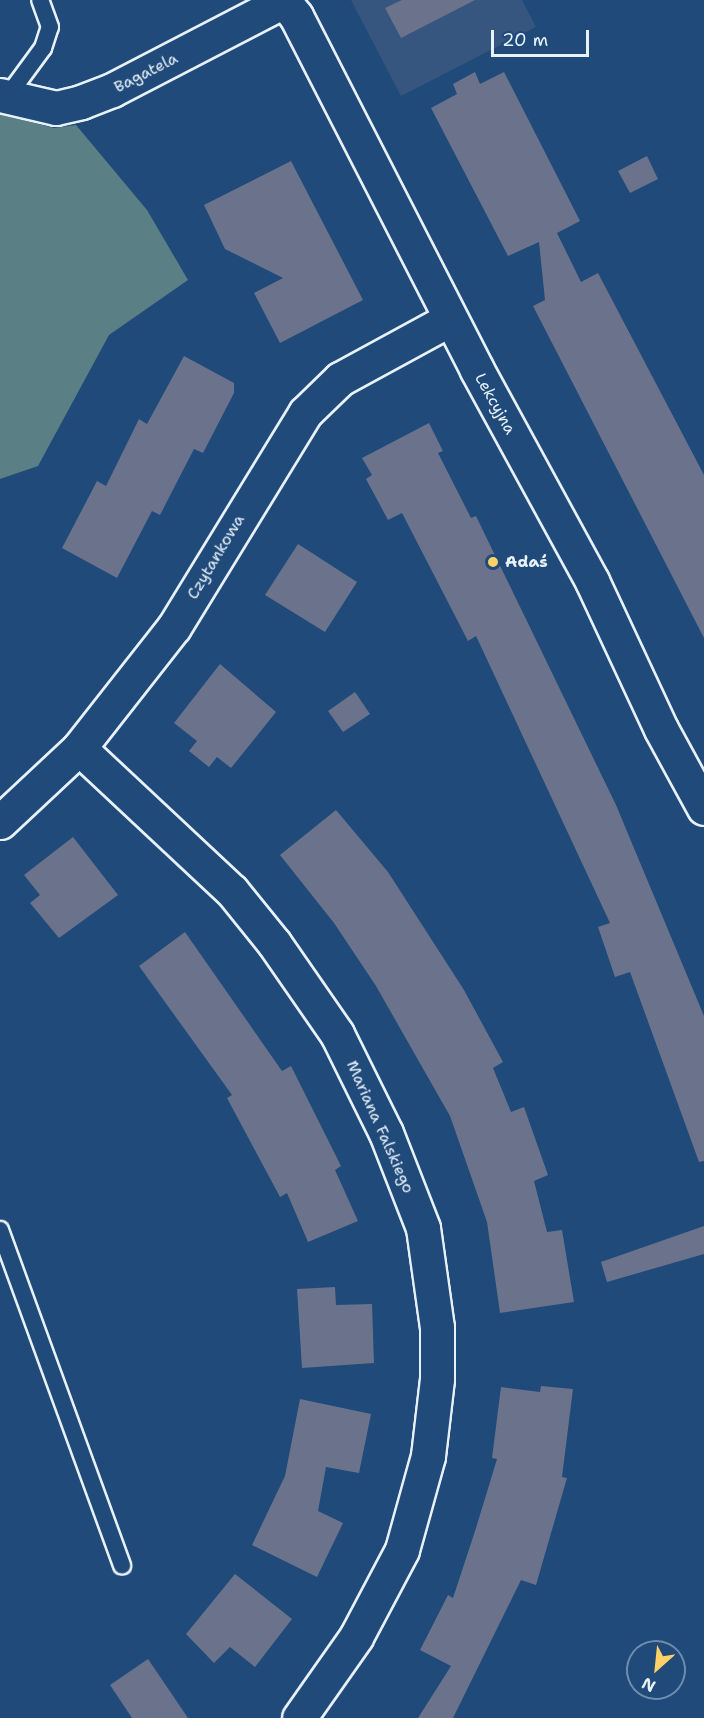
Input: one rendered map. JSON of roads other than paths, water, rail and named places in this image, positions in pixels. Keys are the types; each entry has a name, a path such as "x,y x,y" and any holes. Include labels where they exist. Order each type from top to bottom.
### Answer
{"street":[{"name":"Bagatela","path":"3,96 56,108 81,102 112,90 284,0"},
{"name":"Lekcyjna","path":"284,0 296,16 450,319 592,581 660,729 704,808"},
{"name":"Czytankowa","path":"0,822 79,748 174,627 305,412 340,379 450,319"},
{"name":"Mariana Falskiego","path":"79,748 232,891 274,943 337,1034 386,1133 423,1228 437,1327 437,1379 428,1456 402,1550 356,1637 306,1716"}],"lane":[{"path":"3,96 43,48 50,27 40,0"},
{"path":"0,1230 122,1566"}],"place":[{"name":"Adaś","path":"493,562"}]}
